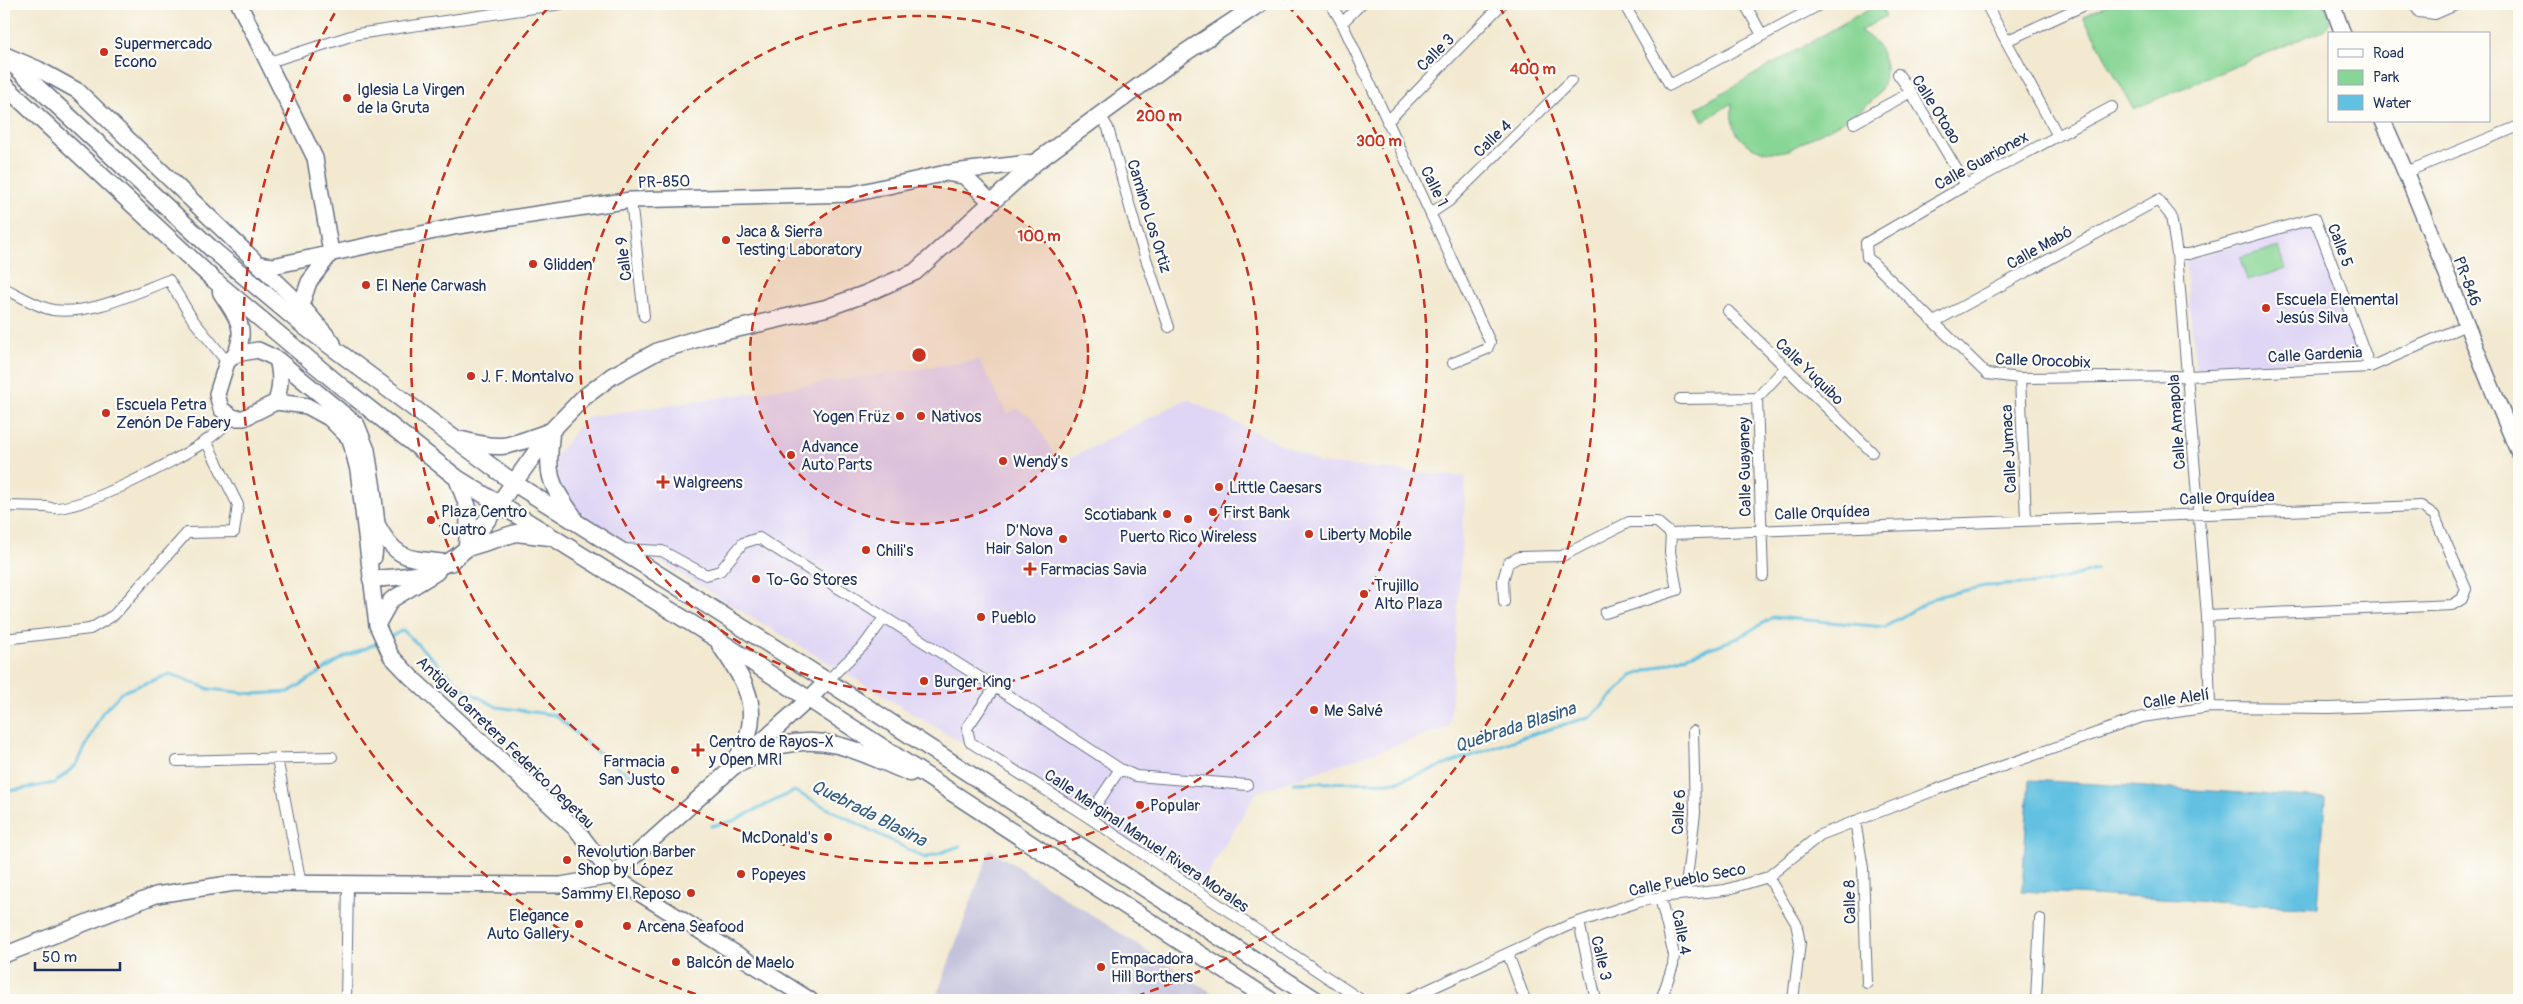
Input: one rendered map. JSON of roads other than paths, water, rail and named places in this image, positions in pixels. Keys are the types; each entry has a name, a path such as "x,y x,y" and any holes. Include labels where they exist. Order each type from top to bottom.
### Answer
{"main road":[{"path":"371,578 423,574 451,563 467,548 551,430 577,404 612,376 658,351 706,336 826,308 865,294 915,272 990,201 1036,162 1183,54 1259,4"},
{"path":"4,55 213,250 304,327 514,483 826,680 1316,1000"},
{"path":"4,85 214,280 343,388 458,478 561,540 715,638 1270,1000"},
{"path":"214,280 241,328 240,343 232,358"},
{"path":"452,437 486,447 502,448 551,430"},
{"path":"551,430 548,463 549,476 560,499 580,525"},
{"path":"458,478 469,510 467,548"},
{"path":"467,548 516,533 561,540"},
{"path":"715,638 744,682 750,704 748,735 733,766"},
{"path":"733,766 781,745 823,742 849,747 943,786"}],"street":[{"path":"239,4 315,158 332,253 309,282 301,306"},
{"path":"268,62 356,34 561,4"},
{"name":"Calle 1","path":"1331,4 1342,23 1490,342 1486,349 1453,363"},
{"path":"1342,23 1360,4"},
{"name":"Calle 3","path":"1387,122 1502,4"},
{"path":"1624,4 1670,85 1821,4"},
{"path":"1745,4 1762,35"},
{"path":"1986,4 2058,136"},
{"path":"2006,41 2087,4"},
{"path":"2332,4 2343,32"},
{"path":"2415,4 2419,12 2435,14 2458,4"},
{"path":"4,55 38,69 78,90 301,306 345,357"},
{"name":"Calle Otoao","path":"1898,74 1911,92 1966,185"},
{"name":"Calle 4","path":"1431,213 1449,201 1571,81"},
{"path":"1854,123 1911,92"},
{"name":"Calle Guarionex","path":"1866,243 1966,185 2112,106"},
{"name":"Camino Los Ortiz","path":"1100,115 1108,128 1136,229 1169,327"},
{"name":"PR-846","path":"2383,122 2406,172 2466,326 2519,453"},
{"path":"2406,172 2519,126"},
{"name":"PR-850","path":"258,264 273,266 458,226 631,200 853,194 946,173 1036,162"},
{"path":"946,173 964,176 990,201"},
{"name":"Calle 9","path":"631,200 644,316"},
{"name":"Calle Amapola","path":"2158,200 2171,216 2177,254 2207,616 2210,707"},
{"name":"Calle Mabó","path":"1934,322 2158,200"},
{"name":"Calle 5","path":"2177,254 2189,254 2315,218 2370,367"},
{"name":"Calle Orocobix","path":"1866,243 1867,257 1987,374 2020,378 2188,376"},
{"path":"4,288 47,308 75,310 98,305 169,280 193,320 232,358"},
{"name":"Calle Yuquibo","path":"1728,310 1872,452"},
{"name":"Calle Gardenia","path":"2188,376 2370,367 2466,326"},
{"path":"258,350 277,359 280,372 280,390 276,402 244,418 234,418 221,409 217,394 232,358 258,350"},
{"name":"Antigua Carretera Federico Degetau","path":"277,359 357,425 367,450 377,524 371,578"},
{"name":"Calle Guayaney","path":"1763,576 1757,398 1785,368"},
{"name":"Calle Jumaca","path":"2020,378 2026,519"},
{"path":"1680,399 1757,398"},
{"name":"Antigua Carretera Federico Degetau","path":"276,402 307,406 329,418 350,439 358,470 378,629 388,649 411,677 577,830 612,876 810,1000"},
{"path":"4,506 46,507 52,509 86,502 146,474 206,441 234,418"},
{"path":"4,638 90,629 114,615 187,533 234,532 238,505 206,441"},
{"name":"Calle Orquídea","path":"1671,534 2026,519 2421,506 2434,515 2466,589 2462,599 2452,605 2207,616"},
{"path":"1504,602 1502,580 1508,563 1519,558 1562,556 1629,522 1657,522 1671,534 1670,552 1677,590 1605,613"},
{"path":"377,524 386,540 402,556 451,563"},
{"path":"616,549 662,551 706,575 720,571 742,543 759,538 995,687 1120,769 1136,776 1247,785"},
{"path":"378,629 391,600 451,563"},
{"path":"4,955 156,895 235,883 561,885 612,876 809,699 826,680 865,644 884,618"},
{"name":"Calle Marginal Manuel Rivera Morales","path":"995,687 967,728 970,742 1088,818 1361,1000"},
{"name":"Calle Alelí","path":"1855,821 2142,717 2210,707 2329,708 2519,701"},
{"name":"Calle 6","path":"1686,894 1695,813 1693,732"},
{"path":"177,761 332,757"},
{"path":"277,758 301,884"},
{"path":"1088,818 1120,769"},
{"name":"Calle Pueblo Seco","path":"1406,1000 1418,998 1579,922 1638,902 1660,897 1725,890 1768,877 1820,835 1855,821"},
{"name":"Calle 8","path":"1855,821 1864,868 1867,984"},
{"path":"1768,877 1796,923 1800,943 1793,1000"},
{"path":"346,1000 348,885"},
{"name":"Calle 4","path":"1660,897 1674,955 1673,965 1662,1000"},
{"path":"2036,1000 2040,919"},
{"name":"Calle 3","path":"1579,922 1596,1000"},
{"path":"1508,954 1525,1000"}],"water":[{"path":"2029,780 2325,798 2318,908 2022,891"}],"waterway":[{"name":"Quebrada Blasina","path":"1294,783 1396,782 1527,736 1592,716 1632,676 1738,638 1773,617 1885,627 1935,597 1985,586 2046,583 2096,570"},
{"name":"Quebrada Blasina","path":"388,638 403,630 465,690 497,707 555,715 597,752 632,777"},
{"name":"Quebrada Blasina","path":"4,792 55,783 77,764 102,713 122,692 170,674 209,689 255,694 289,692 344,657 380,642"},
{"name":"Quebrada Blasina","path":"711,826 733,821 794,791 925,858 960,846"}],"place":[{"name":"Supermercado Econo","path":"104,52"},
{"name":"Iglesia La Virgen de la Gruta","path":"347,98"},
{"name":"Jaca & Sierra Testing Laboratory","path":"726,240"},
{"name":"Glidden","path":"533,264"},
{"name":"El Nene Carwash","path":"366,285"},
{"name":"Escuela Elemental Jesús Silva","path":"2266,308"},
{"name":"J. F. Montalvo","path":"471,376"},
{"name":"Escuela Petra Zenón De Fabery","path":"106,413"},
{"name":"Yogen Früz","path":"900,416"},
{"name":"Nativos","path":"921,416"},
{"name":"Advance Auto Parts","path":"791,455"},
{"name":"Wendy's","path":"1003,461"},
{"name":"Walgreens","path":"663,482"},
{"name":"Little Caesars","path":"1219,487"},
{"name":"First Bank","path":"1213,512"},
{"name":"Scotiabank","path":"1167,514"},
{"name":"Puerto Rico Wireless","path":"1188,519"},
{"name":"Plaza Centro Cuatro","path":"431,520"},
{"name":"Liberty Mobile","path":"1309,534"},
{"name":"D'Nova Hair Salon","path":"1063,539"},
{"name":"Chili's","path":"866,550"},
{"name":"Farmacias Savia","path":"1030,569"},
{"name":"To-Go Stores","path":"756,579"},
{"name":"Trujillo Alto Plaza","path":"1364,594"},
{"name":"Pueblo","path":"981,617"},
{"name":"Burger King","path":"924,681"},
{"name":"Me Salvé","path":"1314,710"},
{"name":"Centro de Rayos-X y Open MRI","path":"698,750"},
{"name":"Farmacia San Justo","path":"675,770"},
{"name":"Popular","path":"1140,805"},
{"name":"McDonald's","path":"828,837"},
{"name":"Revolution Barber Shop by López","path":"567,860"},
{"name":"Popeyes","path":"741,874"},
{"name":"Sammy El Reposo","path":"691,893"},
{"name":"Elegance Auto Gallery","path":"579,924"},
{"name":"Arcena Seafood","path":"627,926"},
{"name":"Balcón de Maelo","path":"676,962"},
{"name":"Empacadora Hill Borthers","path":"1101,967"}]}
